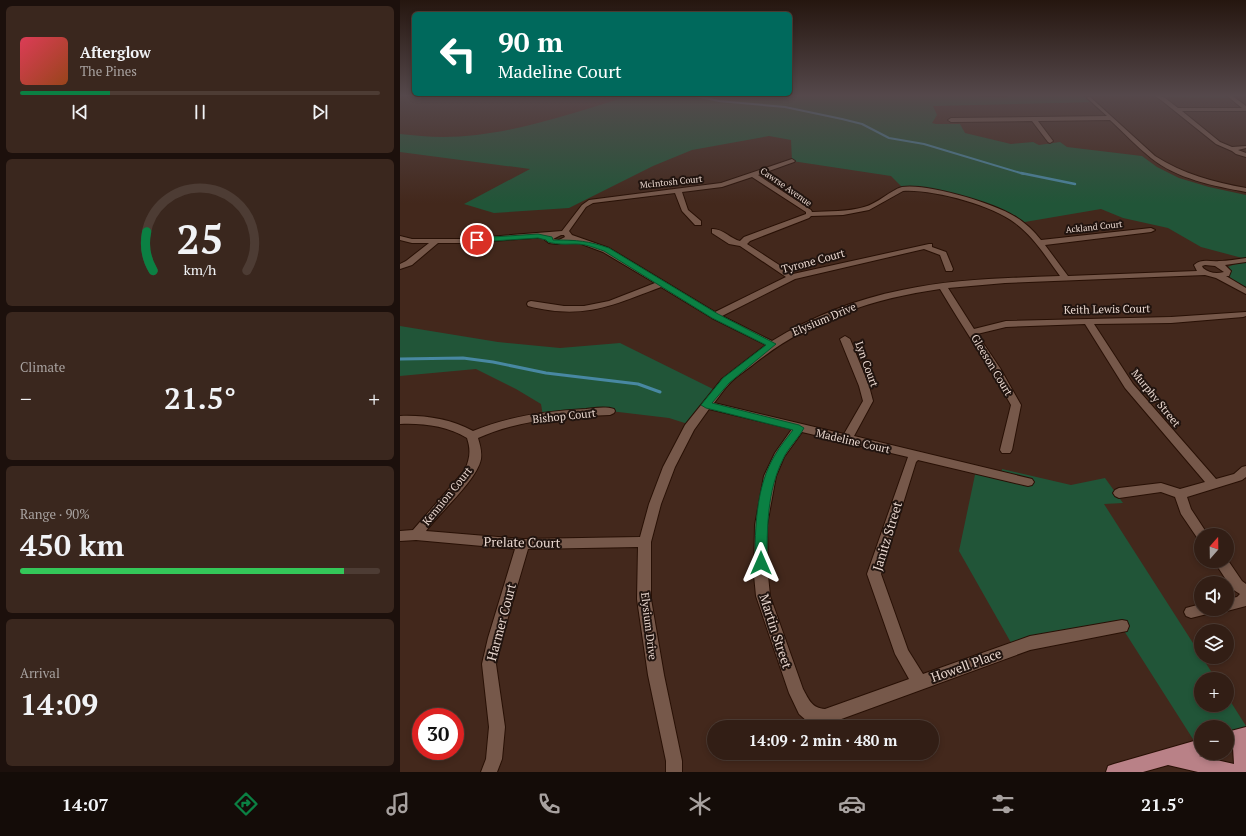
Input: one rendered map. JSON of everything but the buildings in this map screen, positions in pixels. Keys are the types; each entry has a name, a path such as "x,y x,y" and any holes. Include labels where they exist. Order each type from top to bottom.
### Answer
{"main road":[{"path":"1238,737 1243,772"},
{"path":"1114,772 1194,749"},
{"path":"1170,757 1233,772"}],"street":[{"path":"1043,131 1050,141"},
{"path":"1125,131 1152,157 1183,174 1206,182 1246,190"},
{"path":"1203,131 1218,143 1234,149 1238,153 1246,155"},
{"path":"1234,149 1245,147"},
{"name":"McIntosh Court","path":"565,237 584,206 591,202 722,185 792,161"},
{"name":"Cawrse Avenue","path":"752,174 808,211 809,214"},
{"path":"742,244 747,239 807,217 809,214 843,213 867,209 899,191 904,189 916,189 964,199 1011,216 1024,226 1039,243 1065,278"},
{"path":"678,191 685,211 698,223"},
{"name":"Ackland Court","path":"1039,243 1151,230"},
{"path":"715,232 732,242 742,244 792,277"},
{"path":"400,238 412,241 463,241 552,236 553,242 565,237 591,244 606,250 715,316 772,344"},
{"path":"400,268 409,263 436,241"},
{"name":"Tyrone Court","path":"715,316 792,277 926,246 943,254 949,269"},
{"path":"1246,260 1224,273 1203,271 1198,266 1200,263 1208,262 1217,264 1246,260"},
{"path":"1217,264 1224,273 1246,290"},
{"name":"Elysium Drive","path":"675,768 656,674 644,599 645,542 655,504 669,467 689,428 726,380 772,344 804,326 844,309 902,292 943,286 1065,278 1172,275 1203,271"},
{"path":"531,304 569,309 596,307 661,284"},
{"name":"Gleeson Court","path":"943,286 1016,406 1006,450"},
{"name":"Keith Lewis Court","path":"972,332 1006,324 1171,320 1243,314"},
{"name":"Murphy Street","path":"1088,322 1130,386 1213,483"},
{"name":"Lyn Court","path":"845,339 864,386 868,401 848,440"},
{"name":"Madeline Court","path":"706,405 916,456 1001,472 1028,482"},
{"name":"Bishop Court","path":"472,436 486,429 543,416 610,411"},
{"path":"400,420 407,419 442,424 462,429 472,436"},
{"name":"Martin Street","path":"799,428 779,456 770,476 761,525 761,575 763,596 797,693 805,708 814,716"},
{"name":"Kennion Court","path":"416,535 470,472 475,460 476,449 472,436"},
{"name":"Janitz Street","path":"916,456 911,461 874,574 902,654 920,682"},
{"path":"1119,493 1161,487 1184,492 1238,476 1246,470"},
{"path":"1184,492 1185,511 1197,528"},
{"name":"Prelate Court","path":"400,536 416,535 523,544 645,542"},
{"name":"Harmer Court","path":"489,772 494,759 497,727 489,664 495,638 523,544"},
{"path":"1225,568 1237,585 1246,591"},
{"path":"1234,604 1241,602 1246,597"},
{"name":"Howell Place","path":"814,716 825,717 1030,643 1122,626"}],"green space":[{"path":"500,131 964,131 965,133 1011,144 1033,142 1039,145 1060,142 1067,147 1142,156 1157,167 1179,178 1209,187 1246,195 1246,259 1201,247 1168,228 1123,218 1101,209 1019,223 982,205 936,193 904,189 891,176 792,161 791,140 769,136 692,150 653,166 569,208 494,213 464,204 530,169 400,152 400,134 443,137"},
{"path":"1246,260 1246,290 1226,274 1225,268"},
{"path":"400,326 498,342 560,348 620,343 717,391 691,425 669,418 610,411 543,416 541,404 516,389 476,369 400,376"},
{"path":"1002,469 1071,485 1105,478 1123,503 1104,504 1194,645 1194,664 1206,664 1212,672 1194,672 1194,712 1234,712 1234,707 1246,726 1246,735 1234,738 1234,720 1194,720 1194,741 1121,626 1014,648 959,551 976,470 1001,475"}],"waterway":[{"path":"876,131 889,138 924,144 1024,174"},
{"path":"1021,173 1075,184"},
{"path":"400,359 463,358 493,362 546,373 638,384 660,392"}],"route":[{"path":"477,240 538,236 549,238 550,241 556,242 563,241 591,244 606,250 715,316 772,344 726,380 706,405 799,428 779,456 770,476 761,525 761,563"}]}
